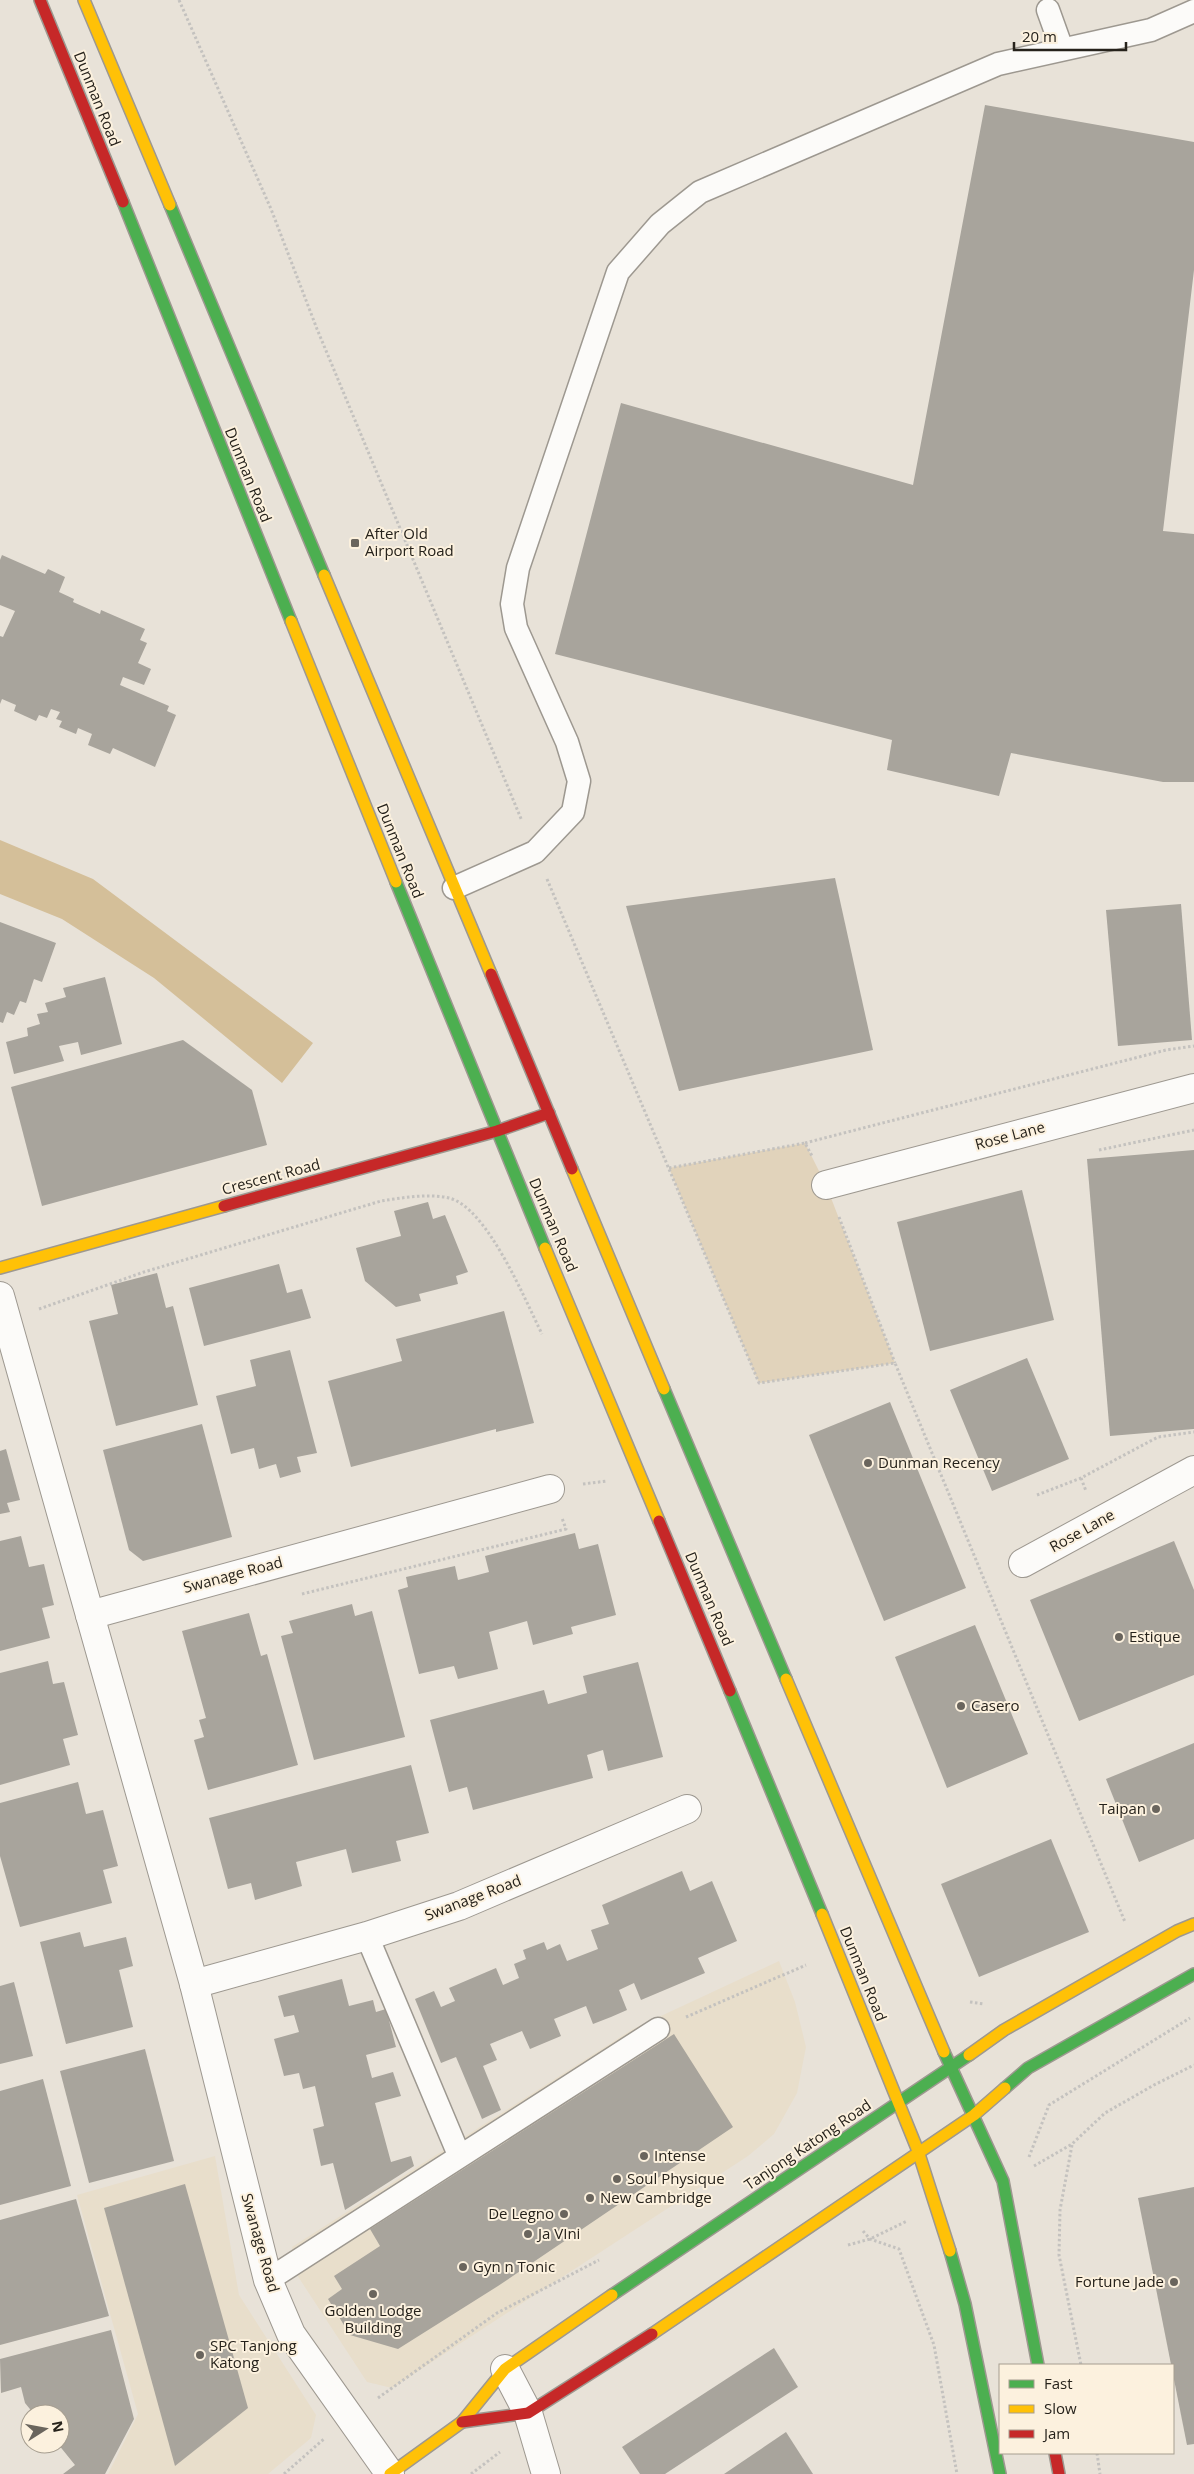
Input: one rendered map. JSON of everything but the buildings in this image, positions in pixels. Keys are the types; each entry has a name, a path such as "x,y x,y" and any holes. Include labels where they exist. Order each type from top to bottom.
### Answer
{"main road":[{"name":"Dunman Road","path":"40,0 145,254 497,1131 642,1476 899,2102 937,2207 965,2304 1000,2474"},
{"name":"Dunman Road","path":"84,0 740,1574 933,2022 950,2069 974,2115 1002,2181 1038,2364"},
{"name":"Crescent Road","path":"0,1268 497,1131 549,1113"},
{"name":"Tanjong Katong Road","path":"390,2474 462,2422 505,2369 681,2247 950,2069 1004,2030 1177,1931 1194,1924"},
{"name":"Tanjong Katong Road","path":"462,2422 528,2413 695,2307 918,2151 974,2115 1028,2068 1194,1974"},
{"path":"1055,2454 1059,2474"}],"street":[{"name":"Rose Lane","path":"826,1185 1194,1088"},
{"name":"Swanage Road","path":"0,1296 194,1984 268,2280 291,2334 390,2474"},
{"name":"Rose Lane","path":"1023,1563 1194,1470"},
{"name":"Swanage Road","path":"90,1615 550,1489"},
{"name":"Swanage Road","path":"194,1984 367,1936 460,1906 687,1809"},
{"path":"505,2369 528,2413 546,2474"}],"lane":[{"path":"1048,10 1062,49"},
{"path":"454,888 535,852 573,812 580,781 567,742 516,628 512,604 518,568 618,272 660,224 700,192 998,64 1151,30 1194,11"},
{"path":"367,1936 459,2155"},
{"path":"268,2280 459,2155 658,2029"}],"path":[{"path":"179,0 270,209 317,329 759,1383 895,1363 1128,1929"},
{"path":"805,1143 1166,1050 1194,1046"},
{"path":"0,1296 41,1310 144,1272 381,1201 416,1196"},
{"path":"1037,1494 1081,1478 1158,1437 1194,1432"},
{"path":"550,1489 642,1476"},
{"path":"658,2029 808,1964"},
{"path":"1026,2163 1049,2105 1194,2015"},
{"path":"1031,2167 1072,2144 1105,2113 1194,2065"},
{"path":"1072,2144 1060,2210 1058,2255 1081,2364"},
{"path":"870,2239 899,2249 934,2345 957,2474"},
{"path":"284,2474 350,2418"},
{"path":"1097,2454 1100,2474"}],"shaded area":[{"path":"0,840 93,879 313,1043 282,1083 154,978 62,919 0,894"},
{"path":"805,1143 826,1185 895,1363 759,1383 669,1168"},
{"path":"779,1961 795,2002 806,2047 797,2093 774,2134 748,2156 392,2388 367,2382 297,2275 292,2247 633,2029"},
{"name":"SPC Tanjong Katong","path":"215,2156 239,2295 316,2415 311,2438 268,2474 108,2474 138,2414 77,2195"}],"traffic: fast":[{"path":"123,202 291,621"},
{"path":"170,205 324,575"},
{"path":"396,882 545,1248"},
{"path":"664,1389 786,1679"},
{"path":"730,1691 822,1914"},
{"path":"1005,2088 1028,2068 1194,1974"},
{"path":"944,2052 1003,2181 1038,2364"},
{"path":"612,2295 969,2055"},
{"path":"950,2251 965,2304 1000,2474"}],"traffic: slow":[{"path":"84,0 170,205"},
{"path":"324,575 491,974"},
{"path":"291,621 396,882"},
{"path":"572,1169 664,1389"},
{"path":"0,1268 224,1206"},
{"path":"545,1248 659,1521"},
{"path":"786,1679 944,2052"},
{"path":"822,1914 918,2151 950,2251"},
{"path":"969,2055 1004,2030 1177,1931 1194,1924"},
{"path":"652,2334 974,2115 1005,2088"},
{"path":"390,2474 462,2422 505,2369 612,2295"}],"traffic: jam":[{"path":"40,0 123,202"},
{"path":"491,974 572,1169"},
{"path":"224,1206 497,1131 549,1113"},
{"path":"659,1521 730,1691"},
{"path":"462,2422 528,2413 652,2334"},
{"path":"1055,2454 1059,2474"}],"place":[{"name":"After Old Airport Road","path":"355,543"},
{"name":"Dunman Recency","path":"868,1463"},
{"name":"Estique","path":"1119,1637"},
{"name":"Casero","path":"961,1706"},
{"name":"Taipan","path":"1156,1809"},
{"name":"Intense","path":"644,2156"},
{"name":"Soul Physique","path":"617,2179"},
{"name":"New Cambridge","path":"590,2198"},
{"name":"De Legno","path":"564,2214"},
{"name":"Ja VIni","path":"528,2234"},
{"name":"Gyn n Tonic","path":"463,2267"},
{"name":"Fortune Jade","path":"1174,2282"},
{"name":"Golden Lodge Building","path":"373,2294"},
{"name":"SPC Tanjong Katong","path":"200,2355"}]}
